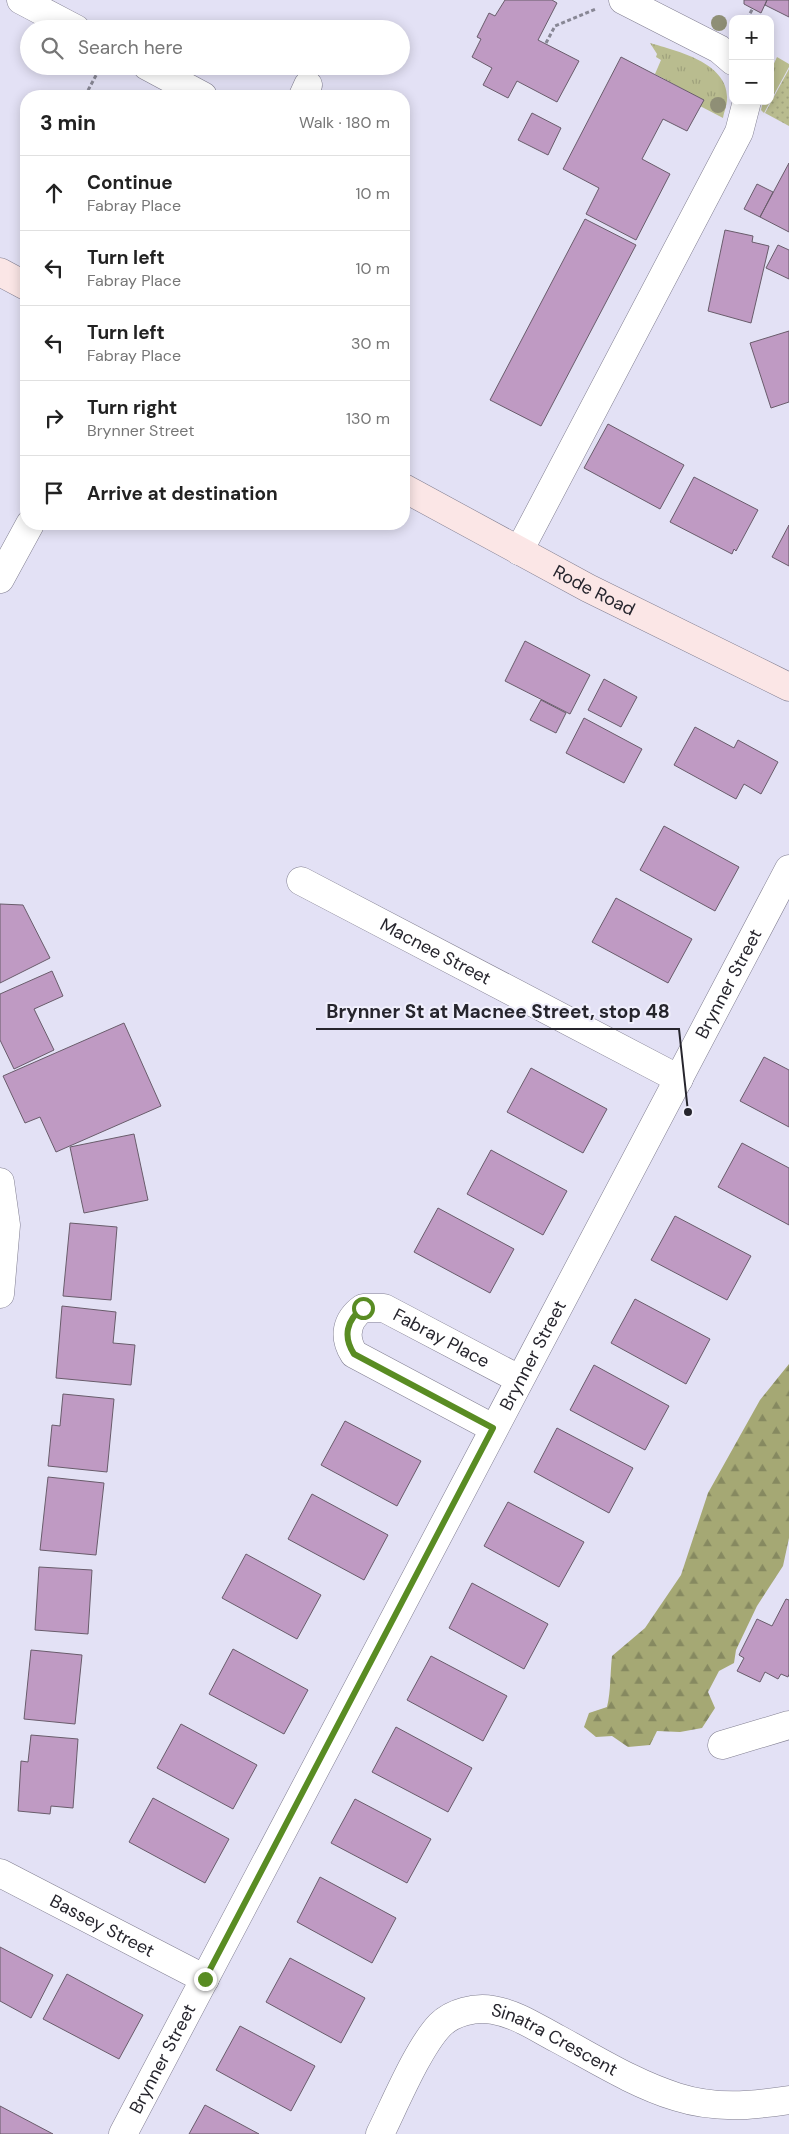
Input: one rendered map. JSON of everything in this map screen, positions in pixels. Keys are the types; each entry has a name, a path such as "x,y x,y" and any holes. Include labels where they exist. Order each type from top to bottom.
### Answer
{"main road":[{"path":"0,272 20,283"},
{"name":"Rode Road","path":"410,491 519,551 789,687"}],"street":[{"path":"21,0 59,20"},
{"path":"623,0 719,49 731,60"},
{"path":"164,75 192,90"},
{"path":"519,551 739,132 746,105"},
{"path":"0,580 27,530"},
{"name":"Brynner Street","path":"123,2134 493,1428 789,869"},
{"name":"Macnee Street","path":"301,881 679,1079"},
{"path":"0,1182 6,1225 0,1294"},
{"name":"Fabray Place","path":"493,1428 354,1354 347,1337 350,1320 363,1308 384,1308 519,1379"},
{"path":"722,1745 789,1725"},
{"name":"Bassey Street","path":"0,1873 205,1979"},
{"name":"Sinatra Crescent","path":"380,2134 422,2052 440,2024 464,2011 479,2009 512,2015 615,2070 676,2097 702,2104 729,2107 789,2100"}],"path":[{"path":"546,43 555,26 596,8"},
{"path":"749,15 753,8"},
{"path":"88,90 96,75"}],"green space":[{"path":"650,43 699,60 720,76 725,87 727,99 723,118 700,106 703,100 655,74 661,60 656,57 657,54"},
{"path":"777,57 789,64 789,67 774,95 774,63"},
{"path":"789,69 789,126 765,113 769,105 774,105 774,96"},
{"path":"762,105 768,105 764,113 761,110"},
{"path":"789,1364 789,1538 783,1566 757,1606 736,1650 734,1663 719,1671 708,1692 715,1708 702,1728 680,1732 657,1731 650,1745 628,1747 612,1736 596,1737 584,1727 589,1713 607,1707 612,1656 645,1628 681,1575 708,1493 760,1400"}],"building":[{"path":"505,0 552,0 557,3 538,40 579,61 557,102 517,81 508,98 483,85 492,68 472,57 481,39 477,37 489,13 495,16"},
{"path":"744,0 767,0 761,13 744,4"},
{"path":"767,0 789,0 789,17 765,5"},
{"path":"621,57 704,100 687,131 663,119 642,159 670,174 636,240 586,214 599,188 563,169"},
{"path":"532,113 561,128 548,155 518,140"},
{"path":"789,163 789,232 760,217"},
{"path":"757,184 773,192 760,217 744,209"},
{"path":"585,219 636,245 541,426 490,400"},
{"path":"725,230 753,236 752,242 769,246 751,323 708,311"},
{"path":"778,245 789,250 789,279 766,268"},
{"path":"789,331 789,402 771,408 750,343"},
{"path":"608,424 684,465 660,509 584,468"},
{"path":"694,477 758,510 736,551 734,549 732,554 670,522"},
{"path":"789,525 789,566 772,557"},
{"path":"525,641 590,675 570,714 505,681"},
{"path":"604,679 637,697 621,727 588,710"},
{"path":"541,700 566,713 556,733 530,720"},
{"path":"584,718 642,749 624,783 566,753"},
{"path":"695,727 734,748 738,740 778,762 761,794 744,784 736,799 674,765"},
{"path":"664,826 739,867 715,911 640,870"},
{"path":"616,898 692,939 668,983 592,942"},
{"path":"0,904 23,905 50,958 0,983"},
{"path":"52,971 63,996 34,1009 54,1050 14,1069 0,1040 0,994"},
{"path":"124,1023 161,1106 56,1152 40,1117 25,1123 3,1076"},
{"path":"764,1057 789,1070 789,1127 740,1101"},
{"path":"531,1068 607,1109 583,1153 507,1112"},
{"path":"134,1134 148,1200 84,1213 70,1147"},
{"path":"742,1143 789,1168 789,1225 718,1187"},
{"path":"491,1150 567,1191 543,1235 467,1194"},
{"path":"438,1208 514,1249 490,1293 414,1252"},
{"path":"675,1216 751,1256 727,1300 651,1260"},
{"path":"70,1223 117,1227 111,1300 63,1296"},
{"path":"635,1299 710,1339 686,1384 611,1343"},
{"path":"62,1306 116,1312 113,1343 135,1345 131,1385 56,1378"},
{"path":"594,1365 669,1406 645,1450 570,1410"},
{"path":"63,1394 114,1399 107,1472 48,1466 52,1425 60,1426"},
{"path":"345,1421 421,1461 397,1506 321,1465"},
{"path":"557,1428 633,1468 609,1513 534,1472"},
{"path":"48,1477 104,1483 96,1555 40,1550"},
{"path":"312,1494 388,1535 364,1580 288,1539"},
{"path":"508,1502 584,1542 559,1587 484,1546"},
{"path":"246,1554 321,1595 297,1639 222,1598"},
{"path":"39,1567 92,1570 88,1634 35,1630"},
{"path":"472,1583 548,1624 524,1669 449,1628"},
{"path":"786,1599 789,1600 788,1677 781,1674 778,1679 765,1672 760,1682 737,1671 744,1658 739,1655 757,1619 772,1626"},
{"path":"233,1649 308,1690 284,1734 209,1694"},
{"path":"31,1650 82,1655 75,1724 24,1719"},
{"path":"431,1656 507,1696 483,1741 407,1700"},
{"path":"181,1724 257,1765 233,1809 157,1768"},
{"path":"396,1727 472,1768 448,1812 372,1772"},
{"path":"31,1735 78,1739 73,1808 51,1806 50,1814 18,1811 21,1761 28,1762"},
{"path":"153,1798 229,1839 205,1883 129,1842"},
{"path":"355,1799 431,1839 407,1883 331,1843"},
{"path":"320,1877 396,1918 372,1963 297,1922"},
{"path":"0,1947 53,1975 31,2018 0,2001"},
{"path":"290,1958 365,1998 341,2043 266,2002"},
{"path":"67,1974 143,2015 119,2059 43,2019"},
{"path":"240,2026 315,2066 291,2111 216,2070"},
{"path":"205,2105 259,2134 189,2134"},
{"path":"0,2106 53,2134 0,2134"}],"place":[{"name":"Brynner St at Macnee Street, stop 48","path":"688,1112"}],"route":[{"path":"205,1979 493,1428 354,1354 348,1346 347,1329 350,1320 363,1308"}]}
